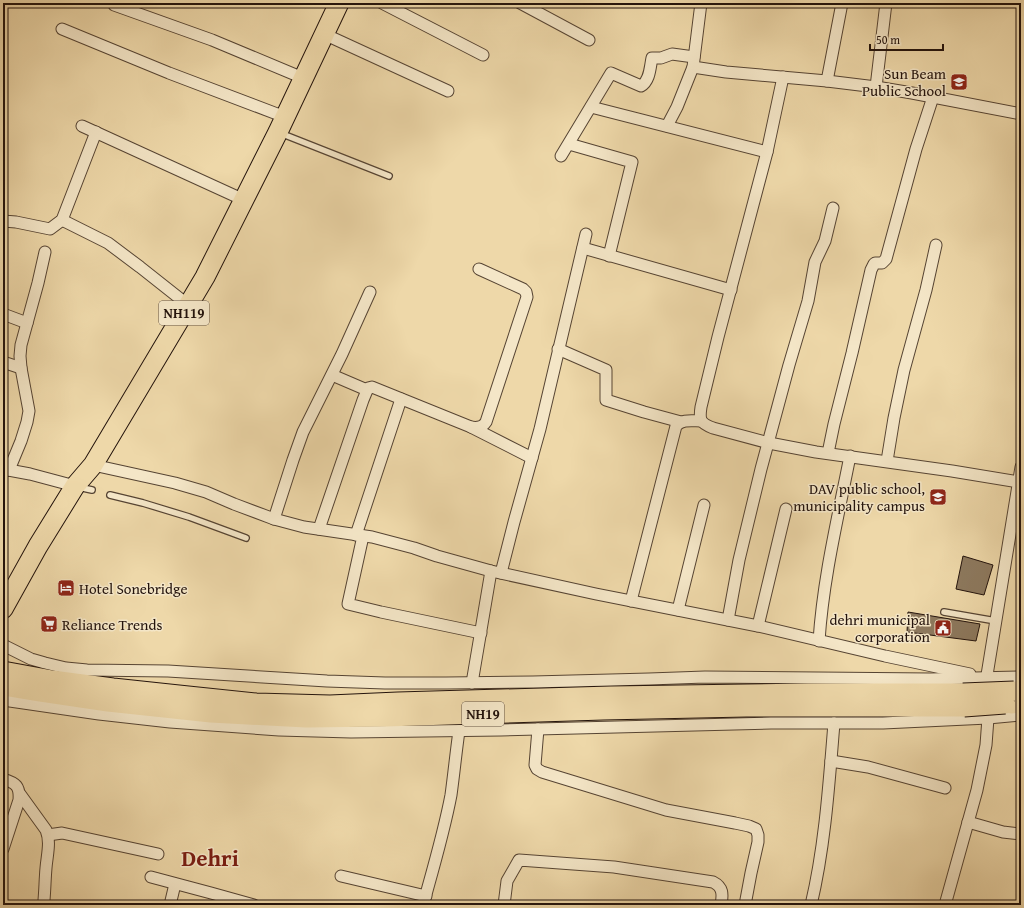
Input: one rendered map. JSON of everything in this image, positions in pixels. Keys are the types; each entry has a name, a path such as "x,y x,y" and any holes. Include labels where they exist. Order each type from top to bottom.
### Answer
{"highway":[{"name":"NH119","path":"3,609 38,546 83,488 93,465 205,277 281,125 339,3"},
{"name":"NH19","path":"3,671 52,680 128,690 256,703 330,705 627,696 809,693 964,700"},
{"name":"NH19","path":"3,686 116,703 211,713 306,718 738,707 1018,697"}],"street":[{"path":"382,3 483,55"},
{"path":"520,3 589,40"},
{"path":"667,126 677,107 694,62 701,3"},
{"path":"827,81 842,3"},
{"path":"876,87 886,3"},
{"path":"114,6 212,40 303,78"},
{"path":"62,29 169,73 281,125"},
{"path":"324,34 448,90"},
{"path":"561,156 611,73 641,86 647,81 652,58 661,58 672,54 726,72 876,87 1021,114"},
{"path":"783,77 767,152 701,407 701,421 705,425 712,428 769,443 1019,482"},
{"path":"828,453 871,270 875,263 882,263 886,259 916,150 933,97"},
{"path":"591,107 767,152"},
{"path":"82,126 244,200"},
{"path":"3,221 50,229 62,220 96,132"},
{"path":"569,144 632,162 609,256"},
{"path":"728,620 746,530 789,365 808,301 816,262 825,242 833,208"},
{"path":"62,220 108,244 188,305"},
{"path":"472,683 481,633 496,572 514,522 532,458 586,234"},
{"path":"887,462 894,418 910,343 926,290 936,245"},
{"path":"583,248 731,290"},
{"path":"45,252 21,345 20,368 28,411 27,422 21,441 6,469 83,488"},
{"path":"471,427 482,427 489,416 527,297 526,292 523,289 479,269"},
{"path":"274,519 290,467 304,432 370,292"},
{"path":"3,314 27,323"},
{"path":"558,349 606,370 606,400 681,422 701,421"},
{"path":"3,362 20,368"},
{"path":"332,375 367,390"},
{"path":"319,529 367,390 372,387 471,427 532,458"},
{"path":"401,399 360,536 348,604 481,633"},
{"path":"631,601 676,426 681,422"},
{"path":"819,641 822,608 830,558 850,456"},
{"path":"3,700 100,714 170,722 286,731 351,732 459,731 696,724 883,723 988,718 1018,697 987,678 758,626 496,572 437,556 414,548 372,538 319,529 274,519 206,492 175,483 93,465"},
{"path":"946,905 977,790 986,745 988,718 987,678 1021,467"},
{"path":"678,610 704,505"},
{"path":"758,626 786,509"},
{"path":"3,645 31,659 66,668 86,670 168,671 364,682 472,683 705,676 930,679 987,678"},
{"path":"811,905 821,850 834,723"},
{"path":"538,729 535,765 537,769 542,772 666,810 749,826 756,830 758,842 745,905"},
{"path":"341,876 425,900 442,835 455,765 459,731"},
{"path":"831,760 868,767 945,788"},
{"path":"3,779 15,784 18,787 20,794 46,830 48,836 49,842 44,905"},
{"path":"3,849 20,794"},
{"path":"968,822 1003,832 1021,834"},
{"path":"48,836 62,833 158,854"},
{"path":"504,905 507,881 519,860 614,867 713,882 718,885 722,891 721,905"},
{"path":"151,877 254,905"},
{"path":"170,905 176,884"}],"lane":[{"path":"281,125 389,176"},
{"path":"110,495 189,517 246,538"},
{"path":"944,612 996,621"}],"building":[{"name":"dehri municipal corporation","path":"963,556 993,565 984,595 956,589"},
{"name":"dehri municipal corporation","path":"908,612 980,624 976,641 907,632"}],"place":[{"name":"Sun Beam Public School","path":"959,82"},
{"name":"DAV public school, municipality campus","path":"938,497"},
{"name":"Hotel Sonebridge","path":"66,588"},
{"name":"Reliance Trends","path":"49,624"},
{"name":"dehri municipal corporation","path":"943,628"}],"district":[{"name":"Dehri","path":"210,857"}]}
